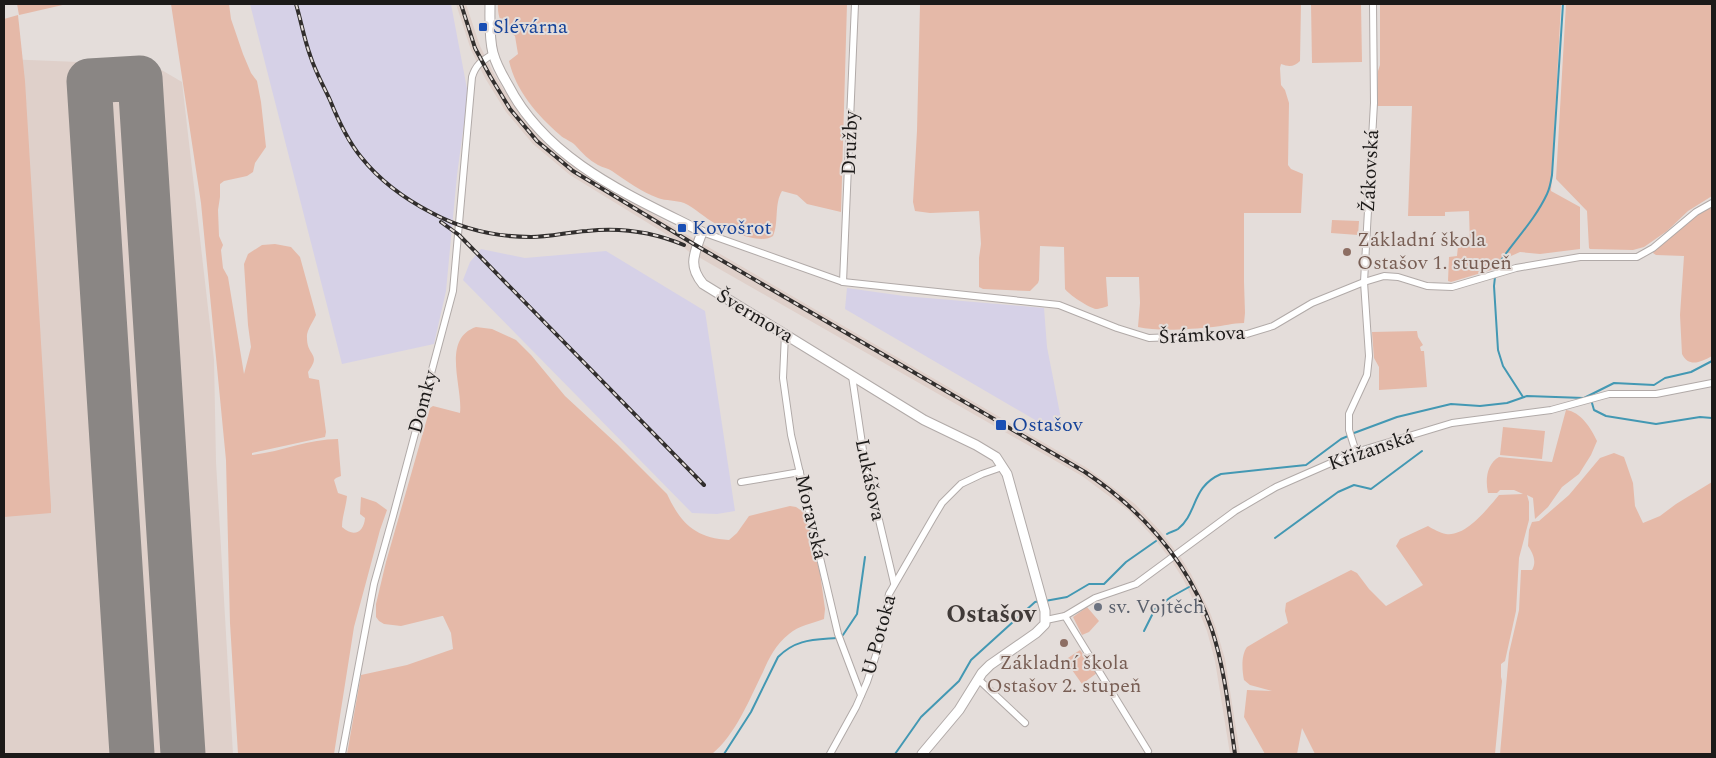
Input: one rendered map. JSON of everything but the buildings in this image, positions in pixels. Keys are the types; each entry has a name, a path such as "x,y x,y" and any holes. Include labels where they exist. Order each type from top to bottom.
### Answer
{"street":[{"path":"490,4 493,54 510,90 530,120 543,135 562,152 606,182 702,232"},
{"name":"Družby","path":"843,282 855,4"},
{"name":"Žákovská","path":"1356,452 1349,430 1349,414 1368,376 1369,356 1364,282 1374,103 1373,4"},
{"name":"Domky","path":"342,754 374,584 453,291 472,77 479,63 493,54"},
{"name":"Šrámkova","path":"702,232 843,282 1059,305 1117,328 1149,338 1248,334 1273,326 1312,303 1384,276 1398,277 1426,286 1452,287 1516,268 1580,257 1637,257 1653,248 1696,212 1712,202"},
{"name":"Švermova","path":"702,232 693,258 695,273 703,284 924,420 976,445 996,457 1007,474 1015,499 1046,620"},
{"name":"Moravská","path":"785,334 783,378 787,414 838,634 861,695"},
{"name":"Lukášova","path":"852,376 864,456 894,583"},
{"name":"Křižanská","path":"1046,620 1065,616 1095,598 1136,584 1220,521 1276,487 1356,452 1452,423 1551,410 1609,394 1656,394 1712,383"},
{"name":"U Potoka","path":"830,754 861,695 877,652 889,594 894,583 942,503 961,484 1002,467"},
{"path":"741,482 800,472"},
{"path":"1065,616 1148,751"},
{"path":"922,754 959,710 978,680 995,661 1043,628 1046,620"},
{"path":"978,680 1022,718 1025,723"}],"shaded area":[{"path":"17,4 67,4 19,15"},
{"path":"171,4 229,4 231,19 243,54 251,73 257,81 266,147 255,163 253,172 247,176 224,181 220,184 218,210 219,236 223,245 221,250 223,268 228,277 244,374 251,347 244,264 248,254 262,245 275,244 291,247 300,257 316,315 307,335 309,349 314,358 308,372 309,378 319,380 326,432 325,437 252,453 252,455 316,441 338,439 341,476 334,480 338,493 347,496 342,527 354,533 363,527 365,518 360,514 361,497 376,502 387,510 354,627 334,754 238,754 230,623 226,460 201,203"},
{"path":"250,4 451,4 468,94 457,175 446,291 434,344 342,364"},
{"path":"456,4 466,4 480,46 494,74 514,106 540,137 576,167 679,230 1087,468 1135,504 1162,533 1181,558 1209,610 1225,659 1240,754 1230,754 1215,661 1200,614 1173,563 1155,539 1129,511 1082,476 688,251 674,239 570,175 533,144 506,112 485,78 471,50"},
{"path":"498,4 847,4 841,212 807,204 797,195 782,191 778,202 773,236 761,239 753,238 721,227 684,203 652,196 595,163 551,127 528,102 512,72 509,61 518,54 515,36 502,23"},
{"path":"920,4 1301,4 1300,61 1291,66 1281,64 1280,68 1281,85 1285,90 1289,103 1288,165 1291,169 1303,174 1301,213 1244,213 1244,323 1175,330 1138,327 1140,303 1139,277 1106,277 1108,306 1097,309 1093,308 1065,289 1064,247 1040,246 1039,280 1030,291 983,289 979,287 981,244 979,211 930,213 915,211 913,202"},
{"path":"1311,4 1361,4 1362,62 1312,63"},
{"path":"1380,4 1561,4 1551,191 1580,207 1580,249 1540,254 1520,252 1491,270 1451,282 1448,281 1449,257 1457,256 1458,246 1470,245 1469,211 1445,212 1445,216 1408,216 1412,106 1377,106 1378,71 1380,65"},
{"path":"1566,4 1712,4 1712,196 1688,211 1667,231 1644,247 1633,250 1590,249 1587,211 1556,179"},
{"path":"18,15 25,81 51,513 4,517 4,19"},
{"path":"4,59 153,65 182,82 214,360 216,462 233,754 4,754"},
{"path":"1712,206 1712,356 1700,362 1692,362 1688,361 1682,354 1680,315 1684,256 1656,255 1653,253 1663,240 1689,220"},
{"path":"1332,220 1359,221 1358,235 1331,233"},
{"path":"481,249 525,258 606,251 705,311 735,511 717,514 692,513 463,280 470,262"},
{"path":"847,288 904,296 1044,308 1047,347 1063,429 1054,431 845,309"},
{"path":"476,327 492,329 516,340 565,396 667,494 678,514 691,528 707,536 729,540 737,533 749,516 790,506 796,507 805,513 820,573 825,609 824,619 797,629 780,642 770,656 735,727 721,746 712,754 347,754 361,675 407,665 453,649 451,633 443,616 401,626 384,624 376,617 376,604 386,562 430,408 433,406 460,413 456,353 459,342 465,333"},
{"path":"1417,331 1423,345 1420,347 1421,351 1424,351 1427,387 1379,390 1379,367 1374,358 1372,332"},
{"path":"1566,410 1581,417 1589,426 1597,441 1579,474 1562,487 1548,507 1535,519 1533,498 1527,495 1529,520 1519,558 1516,611 1505,661 1501,664 1502,681 1495,754 1315,754 1302,728 1297,754 1265,754 1244,717 1247,690 1272,691 1250,685 1244,680 1242,667 1247,647 1288,623 1285,611 1286,603 1351,570 1357,573 1369,589 1386,606 1423,585 1396,546 1400,539 1428,526 1439,532 1454,534 1476,520 1499,495 1523,494 1514,490 1500,490 1497,493 1488,493 1487,477 1489,468 1499,457 1552,462"},
{"path":"1503,427 1545,431 1542,459 1500,455"},
{"path":"1614,453 1624,457 1633,483 1635,506 1643,523 1660,516 1712,482 1712,754 1500,754 1509,653 1519,610 1521,570 1532,570 1534,564 1533,555 1528,546 1529,530 1532,522 1539,521 1569,495 1600,458"},
{"path":"1087,607 1099,621 1089,632 1082,635 1073,617"},
{"path":"1080,650 1097,673 1082,684 1065,660"}],"waterway":[{"path":"1496,269 1542,204 1550,187 1563,4"},
{"path":"1495,277 1498,350 1503,366 1523,397"},
{"path":"1354,433 1397,417 1451,404 1480,406 1507,403 1527,396 1584,398 1614,383 1654,385 1665,378 1691,372 1712,361"},
{"path":"1592,403 1594,410 1606,416 1656,424 1700,417 1712,418"},
{"path":"1167,534 1178,529 1184,523 1199,493 1211,479 1221,474 1306,465 1341,439 1348,436"},
{"path":"1275,538 1338,492 1354,485 1371,489 1422,451"},
{"path":"1045,601 1067,597 1089,584 1104,584 1126,562 1156,541"},
{"path":"843,635 857,614 865,557"},
{"path":"1144,631 1155,609 1189,587"},
{"path":"895,754 921,717 959,681 971,660 1035,602 1040,601"},
{"path":"724,754 751,712 778,657 791,647 805,641 837,638"}],"runway":[{"path":"132,754 89,81 140,78 183,754"}],"railway":[{"path":"296,4 312,61 347,137 376,174 412,202 455,224 493,234 531,237 600,230 624,230 649,234 684,245"},
{"path":"461,4 475,48 510,109 537,141 573,171 697,246 1085,472 1106,487 1145,521 1162,540 1191,582 1212,630 1229,707 1235,754"},
{"path":"441,222 459,235 704,485"}],"place":[{"name":"Slévárna","path":"483,27"},
{"name":"Kovošrot","path":"682,228"},
{"name":"Základní škola Ostašov 1. stupeň","path":"1347,252"},
{"name":"Ostašov","path":"1001,425"},
{"name":"sv. Vojtěch","path":"1098,607"},
{"name":"Základní škola Ostašov 2. stupeň","path":"1064,643"}],"district":[{"name":"Ostašov","path":"991,615"}]}
